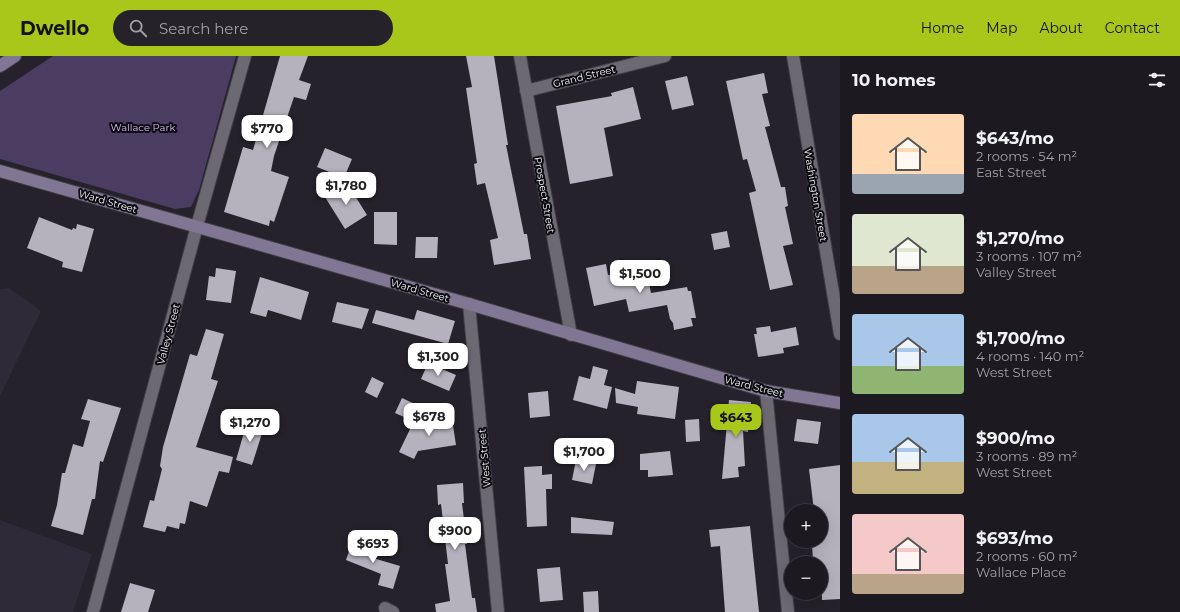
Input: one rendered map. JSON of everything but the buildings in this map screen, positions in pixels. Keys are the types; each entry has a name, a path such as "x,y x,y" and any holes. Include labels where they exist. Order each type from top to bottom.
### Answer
{"street":[{"path":"0,66 15,56"},
{"name":"Valley Street","path":"93,612 197,226 245,56"},
{"name":"Prospect Street","path":"520,56 571,335"},
{"name":"Grand Street","path":"526,91 665,56"},
{"name":"Washington Street","path":"793,56 840,334"},
{"name":"Ward Street","path":"0,171 469,304 766,391 840,403"},
{"name":"West Street","path":"469,304 498,612"},
{"path":"766,391 788,612"}],"shaded area":[{"path":"9,288 41,311 0,396 0,289"},
{"path":"0,520 92,554 73,612 0,612"}],"green space":[{"name":"Wallace Park","path":"53,56 236,56 199,190 191,207 175,209 0,159 0,91"}]}
